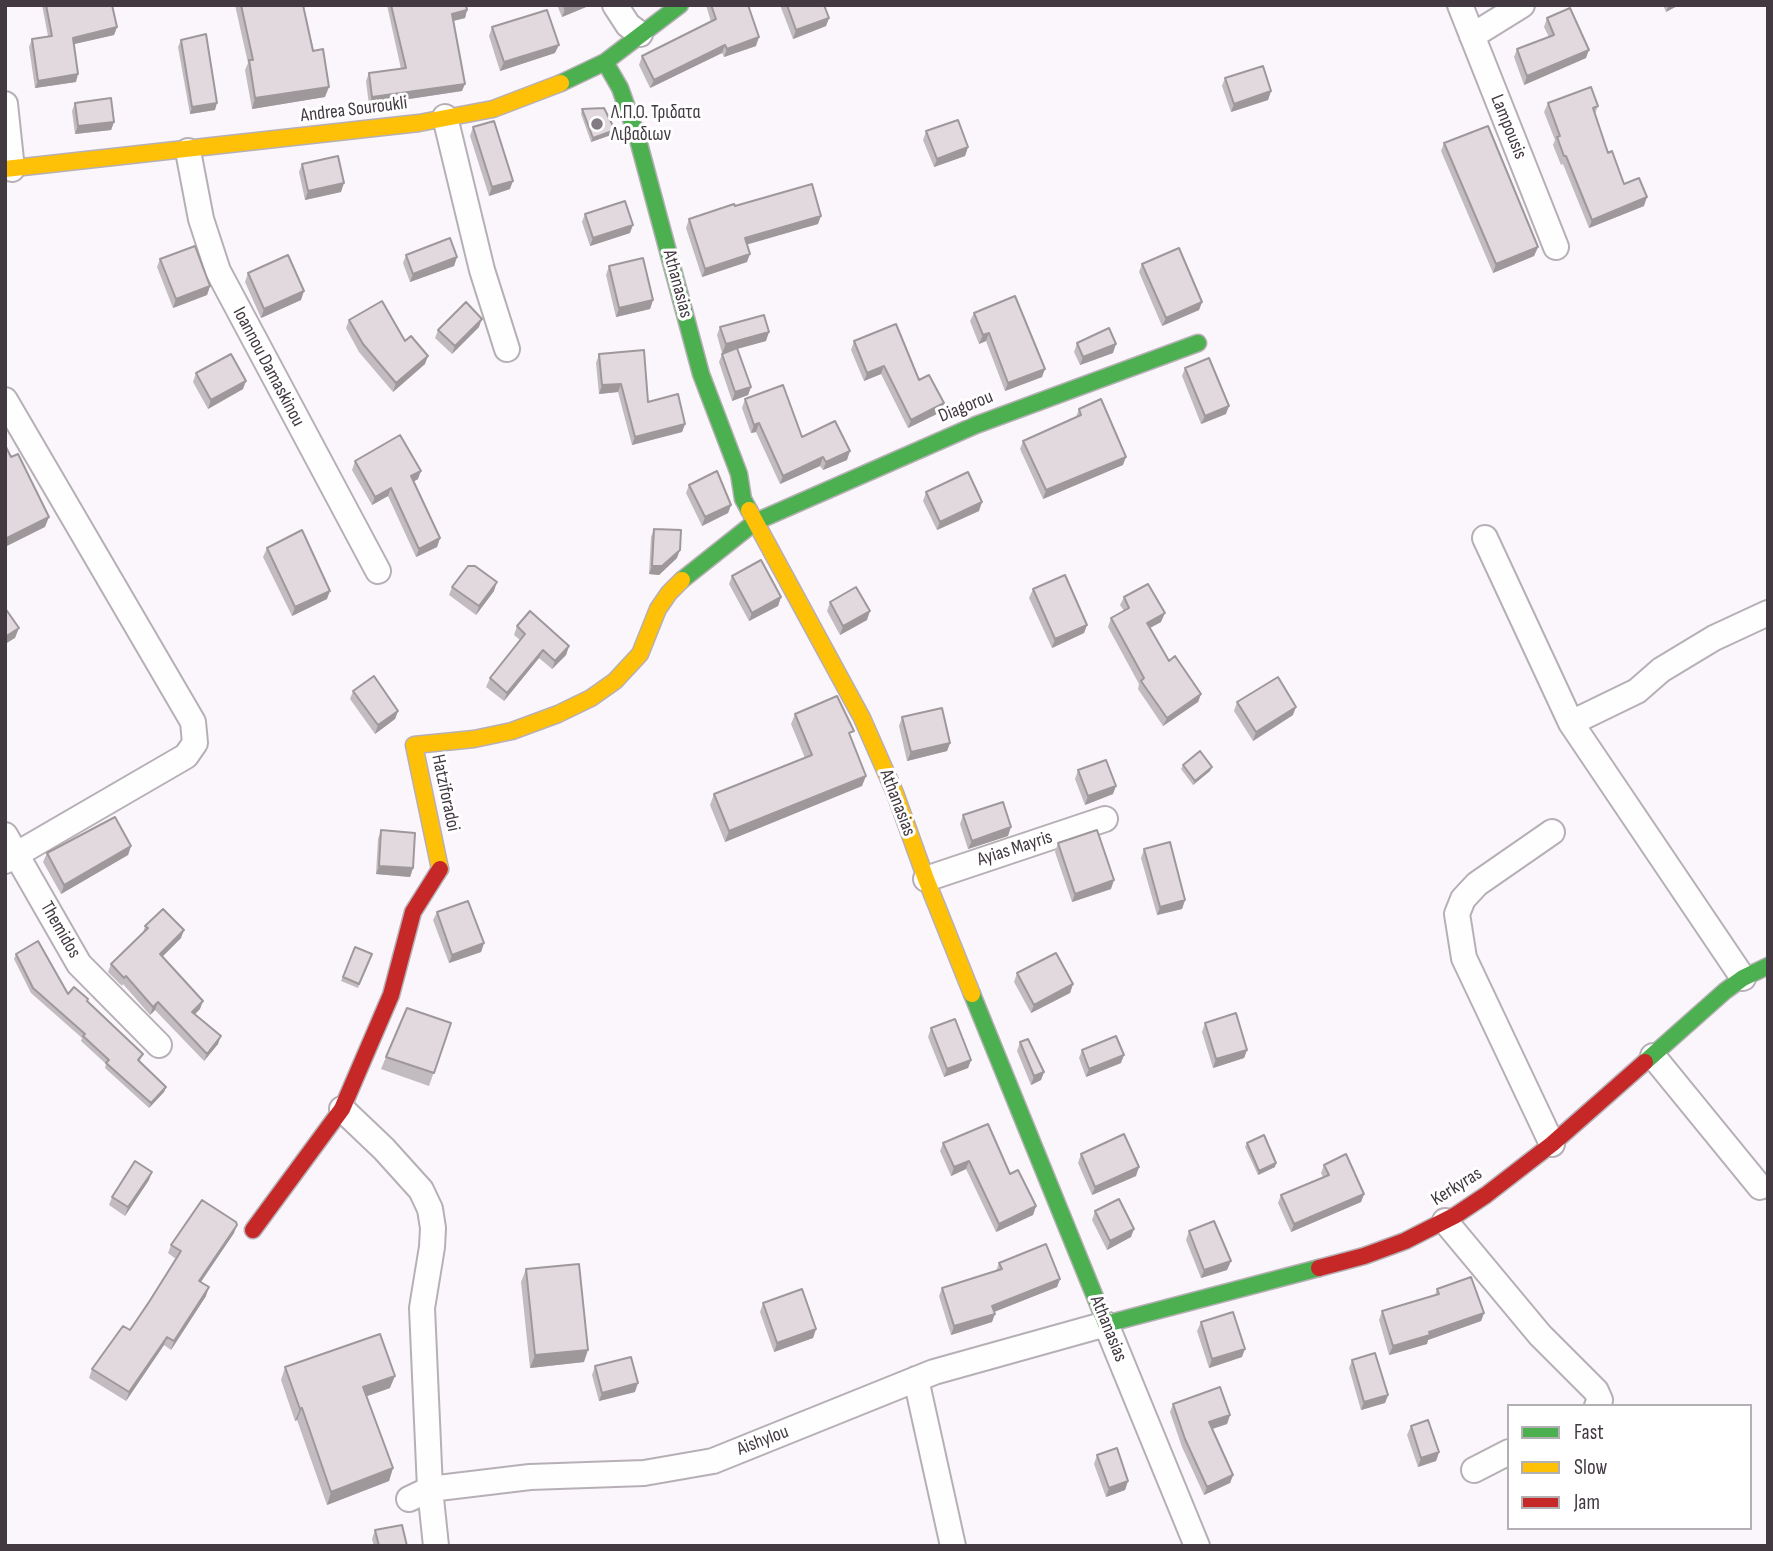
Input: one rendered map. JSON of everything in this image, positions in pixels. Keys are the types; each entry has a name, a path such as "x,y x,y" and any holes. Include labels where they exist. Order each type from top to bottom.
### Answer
{"street":[{"path":"615,5 628,24 640,34"},
{"name":"Andrea Souroukli","path":"8,169 188,151 418,123 492,109 549,89 605,62 680,5"},
{"name":"Lampousis","path":"1460,5 1556,247"},
{"path":"1472,36 1522,5"},
{"name":"Athanasias","path":"605,62 620,88 637,136 701,374 739,474 743,499 862,718 895,793 926,879 1197,1546"},
{"path":"5,104 8,169"},
{"path":"445,117 482,270 507,349"},
{"name":"Ioannou Damaskinou","path":"188,151 201,219 218,271 378,571"},
{"name":"Diagorou","path":"755,522 975,425 1198,343"},
{"path":"5,400 193,722 195,743 186,757 9,850"},
{"name":"Hatziforadoi","path":"253,1230 342,1109 391,995 413,912 440,870 414,745 512,731 558,714 590,698 615,681 640,654 658,609 669,593 755,522"},
{"path":"1485,538 1571,723 1743,978"},
{"path":"1571,723 1637,691 1661,670 1702,645 1768,613"},
{"name":"Ayias Mayris","path":"926,879 1105,819"},
{"path":"1552,832 1477,884 1463,899 1457,914 1464,958 1552,1144"},
{"name":"Themidos","path":"9,850 79,964 159,1045"},
{"name":"Kerkyras","path":"1106,1324 1364,1256 1405,1241 1445,1221 1486,1195 1552,1144 1743,978 1768,966"},
{"path":"1653,1056 1760,1187"},
{"path":"342,1109 384,1149 421,1191 430,1209 432,1247 422,1308 419,1494 436,1546"},
{"path":"1445,1221 1540,1335 1596,1391 1600,1400 1598,1404"},
{"name":"Aishylou","path":"419,1494 530,1477 644,1473 713,1461 934,1371 1106,1324"},
{"path":"916,1379 953,1546"},
{"path":"1475,1470 1507,1453"}],"building":[{"path":"46,5 112,5 117,27 73,38 78,74 38,81 32,39 52,36"},
{"path":"241,5 303,5 313,51 323,49 329,87 255,98 249,60 253,60"},
{"path":"391,5 466,5 467,10 452,14 465,84 372,97 369,73 406,68"},
{"path":"711,5 748,5 759,37 727,49 725,45 654,80 642,56 716,19"},
{"path":"787,5 824,5 829,18 796,30"},
{"path":"1570,8 1589,50 1527,76 1517,49 1554,35 1547,18"},
{"path":"547,10 559,45 504,62 492,27"},
{"path":"206,34 217,103 192,107 181,40"},
{"path":"1263,66 1271,91 1234,104 1225,78"},
{"path":"1591,87 1598,106 1593,108 1608,153 1612,151 1624,184 1639,178 1647,197 1592,220 1564,156 1548,103"},
{"path":"111,98 114,122 78,126 75,103"},
{"name":"Λ.Π.Ο. Τριδατα Λιβαδιων","path":"604,108 615,130 593,138 582,109"},
{"path":"958,120 968,147 937,159 926,131"},
{"path":"494,121 513,181 492,187 473,127"},
{"path":"1488,126 1538,247 1496,264 1444,143"},
{"path":"338,156 344,183 308,191 302,164"},
{"path":"812,184 821,216 745,238 750,254 705,269 689,219 734,204 735,206"},
{"path":"625,201 633,225 593,238 585,214"},
{"path":"450,238 457,257 413,274 406,255"},
{"path":"195,246 210,286 176,299 160,259"},
{"path":"1179,248 1202,302 1166,318 1142,264"},
{"path":"288,255 304,291 264,309 248,273"},
{"path":"643,258 653,300 619,308 609,266"},
{"path":"1015,296 1045,369 1008,383 989,333 983,335 974,313"},
{"path":"382,301 405,341 411,336 428,356 396,383 363,344 349,320"},
{"path":"466,302 482,319 455,346 438,330"},
{"path":"764,315 769,332 726,344 720,327"},
{"path":"896,324 919,380 929,375 944,403 911,420 884,366 867,373 854,341"},
{"path":"1109,328 1116,344 1083,357 1077,343"},
{"path":"737,348 751,387 735,392 722,354"},
{"path":"644,350 648,402 678,394 685,424 635,437 621,384 602,385 599,354"},
{"path":"231,354 246,381 211,400 196,373"},
{"path":"1209,358 1229,406 1205,416 1185,368"},
{"path":"783,385 802,437 835,421 850,451 826,462 823,457 783,476 759,423 754,425 745,399"},
{"path":"1101,399 1126,457 1046,490 1023,441 1081,415 1079,409"},
{"path":"400,435 421,471 411,476 440,538 419,549 391,488 375,497 355,461"},
{"path":"5,445 11,457 18,454 49,517 5,539"},
{"path":"717,471 731,505 705,517 689,485"},
{"path":"968,472 982,502 940,522 926,492"},
{"path":"654,529 681,530 680,550 662,566 652,566"},
{"path":"302,530 330,591 295,607 267,548"},
{"path":"761,560 781,597 752,613 732,576"},
{"path":"468,566 475,566 497,582 479,606 452,587"},
{"path":"1065,575 1087,625 1055,639 1033,589"},
{"path":"1148,584 1165,613 1147,623 1169,661 1175,656 1201,694 1167,718 1141,681 1144,678 1111,618 1129,608 1124,597"},
{"path":"856,587 870,611 843,626 830,602"},
{"path":"5,608 19,628 5,637"},
{"path":"530,611 569,646 555,661 543,650 507,693 490,678 525,634 517,626"},
{"path":"374,676 398,711 378,725 353,691"},
{"path":"1278,677 1296,707 1256,732 1237,702"},
{"path":"837,696 854,731 849,733 866,776 729,831 714,794 812,755 795,714"},
{"path":"942,708 950,743 911,752 902,717"},
{"path":"1200,751 1212,767 1195,781 1183,765"},
{"path":"1106,760 1116,786 1088,796 1078,770"},
{"path":"1003,802 1011,827 972,841 963,815"},
{"path":"115,817 131,846 64,885 47,853"},
{"path":"381,830 415,833 413,868 379,866"},
{"path":"1097,830 1114,880 1075,894 1058,843"},
{"path":"1170,842 1185,900 1160,907 1144,849"},
{"path":"468,901 484,943 452,955 437,912"},
{"path":"163,909 184,930 160,954 203,1001 192,1012 221,1036 207,1054 158,1002 153,1007 126,976 124,978 111,964 148,928 145,926"},
{"path":"38,941 68,994 74,987 143,1054 138,1060 166,1087 151,1103 106,1063 109,1060 83,1036 85,1034 33,988 16,954"},
{"path":"355,947 372,954 359,984 343,977"},
{"path":"1056,953 1073,984 1034,1005 1017,973"},
{"path":"407,1008 451,1023 434,1073 386,1057"},
{"path":"1236,1013 1247,1050 1216,1059 1205,1023"},
{"path":"955,1019 971,1060 947,1069 931,1028"},
{"path":"1116,1036 1124,1055 1089,1069 1082,1050"},
{"path":"1028,1039 1044,1072 1034,1076 1020,1042"},
{"path":"988,1124 1010,1174 1018,1170 1036,1206 999,1224 969,1161 954,1167 943,1143"},
{"path":"1124,1134 1139,1167 1095,1187 1081,1154"},
{"path":"1264,1135 1276,1163 1259,1171 1247,1143"},
{"path":"1346,1154 1364,1194 1294,1224 1281,1195 1329,1175 1324,1165"},
{"path":"135,1161 152,1172 128,1207 112,1197"},
{"path":"1119,1199 1134,1229 1110,1241 1095,1211"},
{"path":"202,1200 237,1225 199,1281 209,1287 174,1341 167,1337 129,1392 92,1369 123,1326 130,1330 149,1302 181,1251 171,1245"},
{"path":"1214,1221 1231,1261 1204,1270 1189,1231"},
{"path":"1046,1244 1060,1279 992,1306 995,1314 954,1326 942,1288 1002,1269 999,1263"},
{"path":"579,1264 588,1350 535,1355 526,1269"},
{"path":"1471,1277 1484,1313 1429,1332 1430,1335 1393,1346 1382,1311 1439,1294 1437,1289"},
{"path":"802,1289 816,1329 777,1343 763,1303"},
{"path":"1233,1312 1245,1349 1212,1359 1201,1322"},
{"path":"380,1334 395,1376 363,1387 393,1468 331,1492 285,1367"},
{"path":"1375,1353 1388,1395 1364,1402 1352,1360"},
{"path":"631,1357 638,1383 602,1393 595,1366"},
{"path":"1220,1387 1230,1415 1209,1422 1233,1475 1207,1487 1185,1439 1173,1404"},
{"path":"1428,1420 1439,1452 1421,1458 1411,1426"},
{"path":"1117,1448 1128,1481 1109,1488 1097,1455"},
{"path":"402,1525 407,1546 379,1546 375,1530"}],"traffic: fast":[{"path":"561,83 605,62 680,5"},
{"path":"605,62 620,88 637,136 701,374 739,474 743,499 749,510"},
{"path":"682,580 755,522 976,425 1198,343"},
{"path":"1645,1062 1725,991 1743,978 1768,966"},
{"path":"972,994 1106,1324 1319,1268"}],"traffic: slow":[{"path":"5,169 419,123 493,109 561,83"},
{"path":"749,510 862,718 895,793 972,994"},
{"path":"440,869 414,745 474,739 512,731 591,698 615,681 640,654 658,609 682,580"}],"traffic: jam":[{"path":"253,1230 342,1109 391,995 413,912 440,869"},
{"path":"1319,1268 1405,1241 1456,1215 1552,1144 1645,1062"}],"place":[{"name":"Λ.Π.Ο. Τριδατα Λιβαδιων","path":"597,124"}]}
